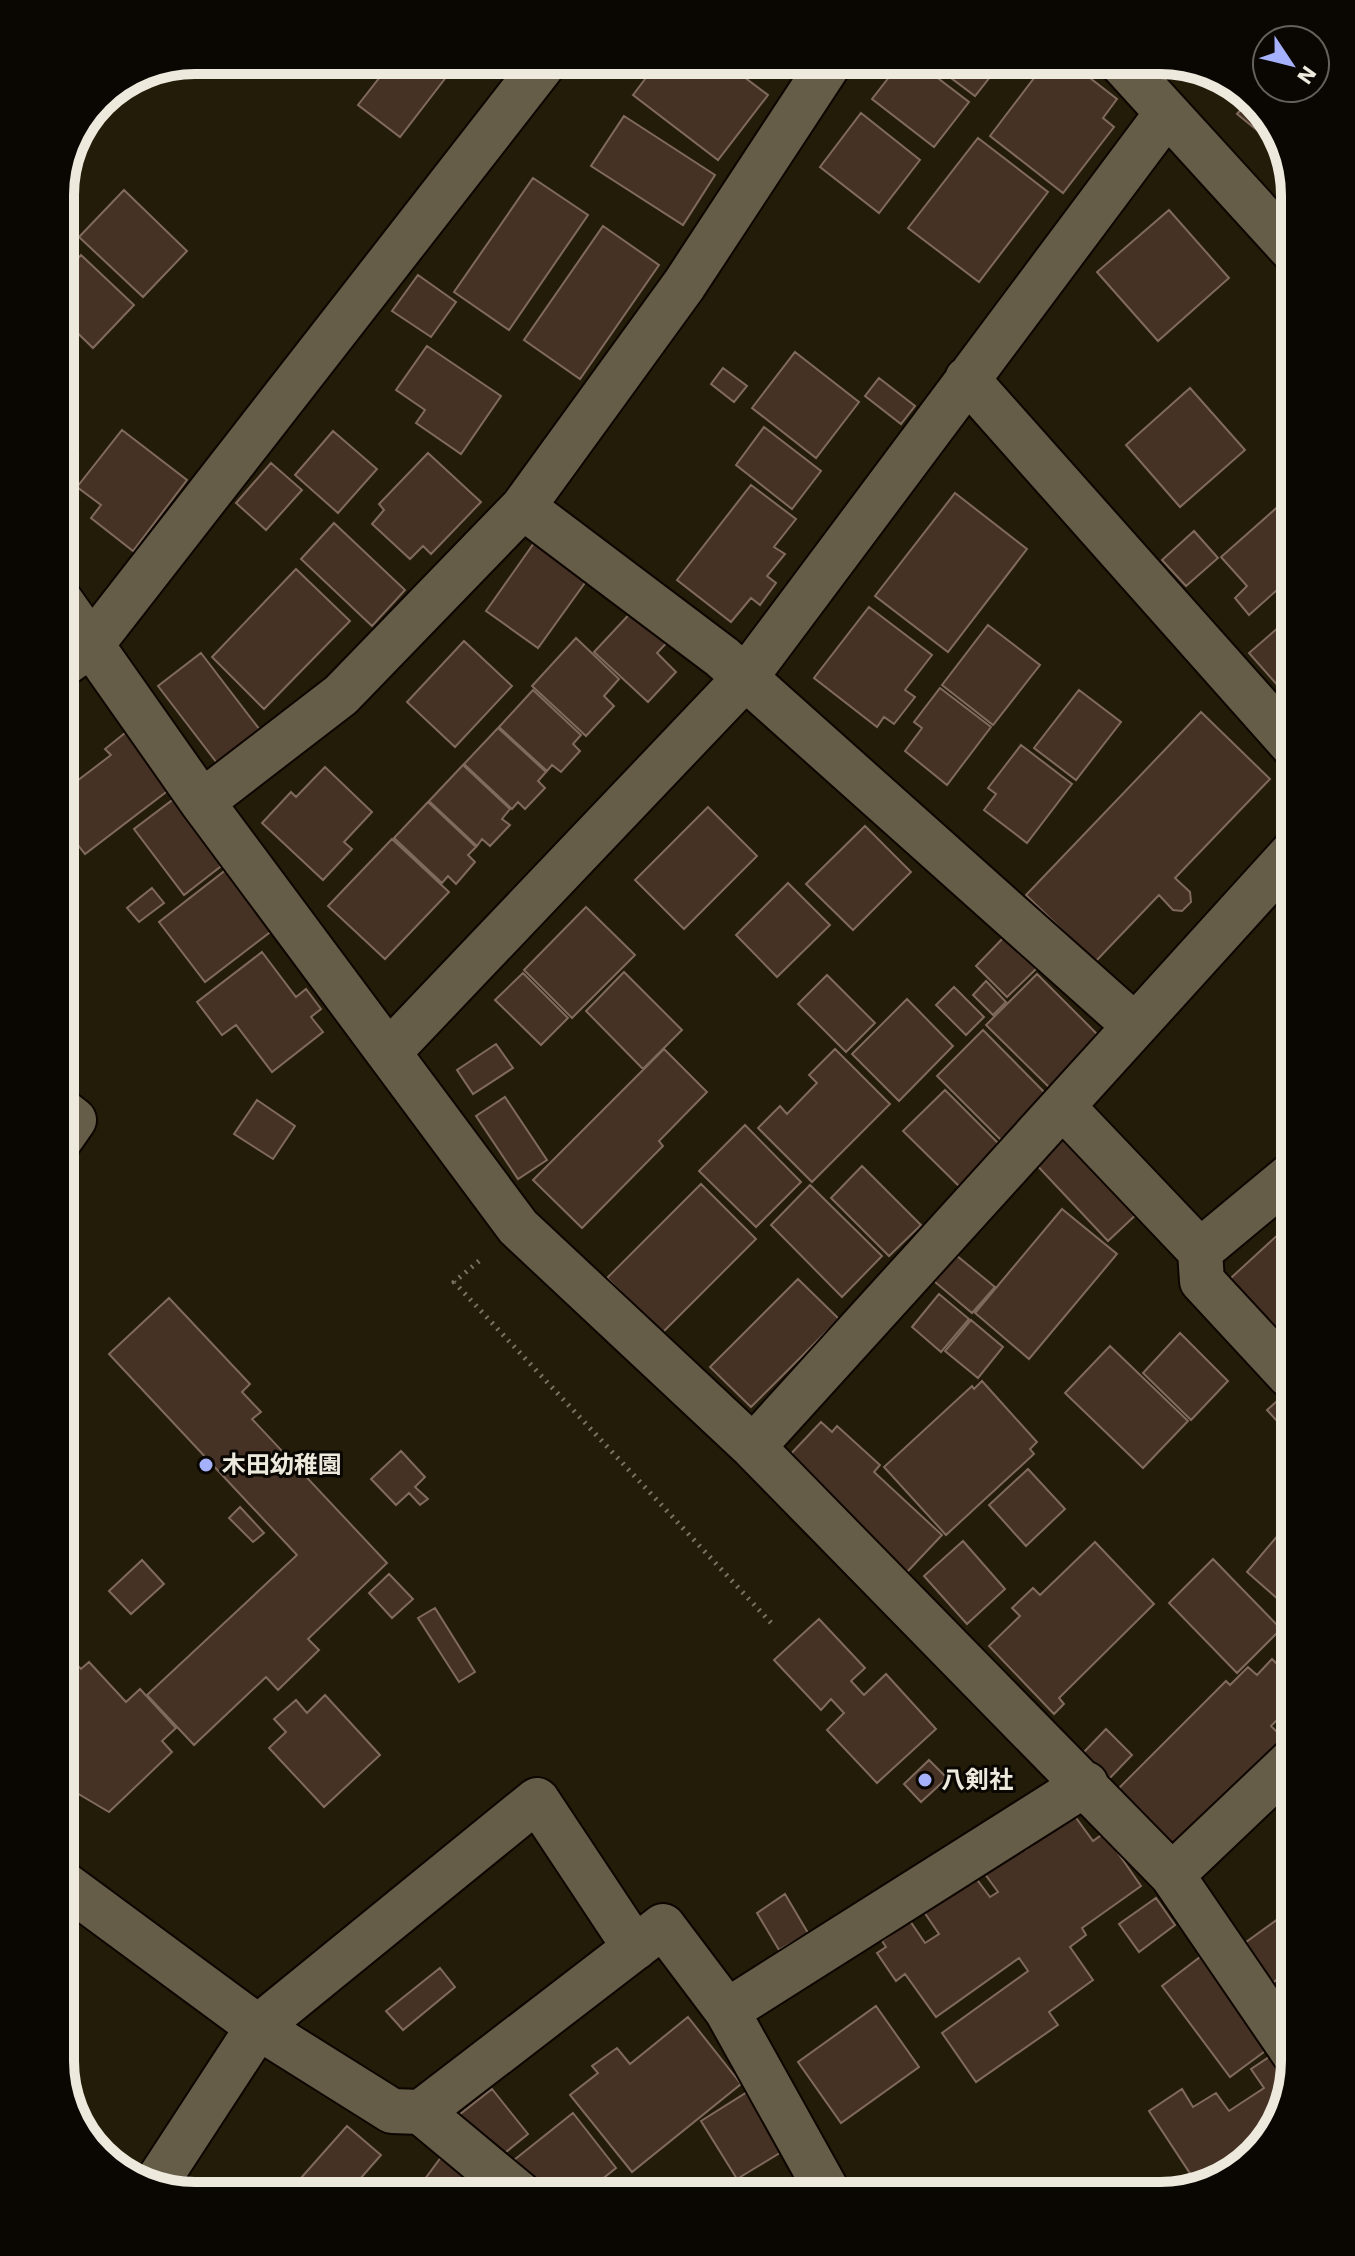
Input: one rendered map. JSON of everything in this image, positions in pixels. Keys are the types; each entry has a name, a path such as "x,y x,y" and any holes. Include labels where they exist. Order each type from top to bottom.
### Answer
{"street":[{"path":"536,74 76,655 202,802 518,1227 753,1447 1172,1875 1281,2035"},
{"path":"202,802 341,695 523,507 684,285 822,74"},
{"path":"1132,74 1281,238"},
{"path":"389,1052 745,678 1167,113"},
{"path":"967,379 1281,732"},
{"path":"523,507 745,678 1135,1026"},
{"path":"753,1447 1281,865"},
{"path":"1063,1107 1200,1251 1202,1281 1281,1366"},
{"path":"1200,1251 1281,1184"},
{"path":"1172,1875 1281,1771"},
{"path":"727,2011 1086,1784"},
{"path":"160,2177 258,2027 537,1800 635,1948"},
{"path":"74,1891 258,2027 392,2111 421,2112 505,2182"},
{"path":"421,2112 663,1926 727,2011 822,2182"}],"path":[{"path":"518,1227 454,1282 774,1626"}],"building":[{"path":"382,74 449,74 400,137 358,105"},
{"path":"649,74 740,74 768,95 718,160 633,95"},
{"path":"891,74 932,74 969,102 934,147 872,99"},
{"path":"946,74 992,74 975,96"},
{"path":"1037,74 1085,74 1117,99 1103,118 1114,127 1063,193 990,136"},
{"path":"1243,107 1251,115 1268,139 1237,114"},
{"path":"861,113 920,160 879,213 820,167"},
{"path":"624,116 715,175 683,225 591,166"},
{"path":"978,138 1048,192 979,282 908,228"},
{"path":"533,178 588,215 509,330 454,292"},
{"path":"124,190 187,251 143,297 79,237"},
{"path":"1169,210 1229,278 1158,341 1097,272"},
{"path":"603,226 659,265 580,379 524,340"},
{"path":"81,255 134,305 93,348 74,330 74,263"},
{"path":"418,275 456,302 431,337 392,311"},
{"path":"427,346 501,396 461,454 416,423 425,410 396,390"},
{"path":"795,352 859,402 816,458 752,408"},
{"path":"723,368 747,386 734,402 711,384"},
{"path":"879,378 915,406 901,424 865,396"},
{"path":"1190,388 1245,450 1180,507 1126,445"},
{"path":"764,427 821,471 792,509 736,465"},
{"path":"122,430 187,480 133,551 91,518 101,505 77,487"},
{"path":"333,431 377,469 338,513 295,475"},
{"path":"428,453 481,502 431,554 423,546 410,559 372,524 384,510 379,504"},
{"path":"271,463 302,490 266,530 236,503"},
{"path":"751,485 796,519 774,547 785,554 767,576 776,583 760,605 751,598 731,622 677,580"},
{"path":"955,493 1027,549 948,652 875,596"},
{"path":"1281,504 1281,586 1249,615 1235,598 1247,586 1221,557"},
{"path":"334,523 405,590 372,626 301,559"},
{"path":"1194,531 1218,558 1186,586 1162,560"},
{"path":"539,536 592,573 538,648 486,611"},
{"path":"296,569 350,621 264,709 212,657"},
{"path":"638,605 672,637 657,653 676,672 648,702 594,652"},
{"path":"869,607 932,655 905,690 915,697 894,724 884,717 877,727 814,678"},
{"path":"988,625 1040,665 993,725 942,685"},
{"path":"1281,625 1281,689 1249,653"},
{"path":"576,638 619,679 604,696 614,706 586,736 532,686"},
{"path":"464,641 512,686 455,747 407,702"},
{"path":"201,653 260,730 217,763 158,686"},
{"path":"940,688 991,727 947,785 905,751 922,728 914,722"},
{"path":"533,690 581,735 573,744 580,751 561,772 552,765 547,771 499,727"},
{"path":"1079,690 1121,722 1076,780 1034,748"},
{"path":"1201,712 1270,779 1175,878 1190,892 1191,902 1182,911 1173,910 1159,895 1095,962 1026,895"},
{"path":"498,728 546,772 538,781 545,788 525,809 518,802 512,809 464,764"},
{"path":"130,729 174,786 85,854 74,840 74,783 111,755 105,749"},
{"path":"1021,745 1072,784 1027,843 984,810 996,794 988,788"},
{"path":"463,765 510,809 502,819 510,825 490,846 482,839 477,846 429,801"},
{"path":"325,767 372,812 344,842 352,849 323,880 262,823 291,792 296,797"},
{"path":"179,795 229,860 184,895 134,829"},
{"path":"428,802 476,847 468,855 475,862 456,884 448,876 442,883 394,838"},
{"path":"708,807 757,856 684,929 635,880"},
{"path":"865,826 911,872 853,930 806,884"},
{"path":"392,839 449,892 385,959 328,906"},
{"path":"227,869 273,930 205,982 159,922"},
{"path":"788,883 830,925 777,977 736,935"},
{"path":"152,888 164,903 139,922 127,908"},
{"path":"586,907 635,955 572,1018 524,970"},
{"path":"1005,936 1037,968 1007,997 976,966"},
{"path":"262,952 296,997 306,989 321,1009 311,1017 323,1032 272,1072 236,1025 222,1035 197,1002"},
{"path":"624,972 682,1030 643,1069 586,1011"},
{"path":"523,973 568,1018 541,1045 495,1000"},
{"path":"1037,974 1103,1040 1053,1091 986,1025"},
{"path":"827,975 875,1023 846,1052 798,1004"},
{"path":"986,981 1006,1002 993,1015 973,995"},
{"path":"954,987 984,1017 966,1035 936,1005"},
{"path":"907,999 953,1046 899,1101 852,1054"},
{"path":"983,1030 1052,1100 1006,1145 937,1076"},
{"path":"496,1044 513,1068 473,1094 457,1070"},
{"path":"664,1049 707,1092 659,1141 663,1146 582,1228 533,1180"},
{"path":"835,1049 890,1104 812,1182 758,1128 780,1106 787,1114 817,1083 809,1075"},
{"path":"945,1090 1005,1150 964,1191 903,1131"},
{"path":"505,1097 547,1160 518,1179 476,1116"},
{"path":"257,1100 295,1126 273,1159 234,1134"},
{"path":"745,1125 801,1182 756,1227 699,1171"},
{"path":"1063,1129 1140,1211 1108,1241 1031,1159"},
{"path":"862,1166 921,1225 889,1256 831,1198"},
{"path":"701,1184 756,1239 662,1333 607,1278"},
{"path":"810,1185 882,1256 842,1297 771,1225"},
{"path":"1062,1209 1117,1254 1029,1359 975,1313"},
{"path":"1281,1232 1281,1330 1268,1342 1220,1288"},
{"path":"951,1251 995,1287 972,1313 929,1277"},
{"path":"798,1279 839,1319 751,1407 710,1367"},
{"path":"939,1294 969,1319 941,1352 912,1327"},
{"path":"169,1298 250,1384 242,1392 261,1412 252,1419 387,1563 308,1639 319,1650 278,1690 266,1677 194,1745 147,1695 297,1555 109,1354"},
{"path":"971,1320 1003,1347 978,1378 945,1351"},
{"path":"1180,1333 1228,1381 1191,1420 1143,1373"},
{"path":"1110,1346 1188,1421 1143,1468 1065,1393"},
{"path":"982,1381 1037,1442 1030,1449 1034,1454 946,1535 884,1467 972,1386 974,1389"},
{"path":"1281,1398 1281,1426 1267,1410"},
{"path":"821,1422 832,1432 837,1426 880,1465 874,1472 942,1535 907,1572 786,1459"},
{"path":"401,1451 425,1477 415,1487 428,1499 420,1505 409,1493 396,1505 371,1479"},
{"path":"1028,1469 1065,1509 1026,1546 989,1505"},
{"path":"240,1507 264,1533 253,1542 229,1518"},
{"path":"1281,1532 1281,1602 1247,1572"},
{"path":"963,1541 1005,1589 967,1624 924,1576"},
{"path":"1095,1542 1154,1604 1059,1698 1064,1704 1054,1714 989,1646 1020,1616 1012,1608 1033,1588 1040,1595"},
{"path":"1213,1559 1281,1629 1237,1673 1169,1603"},
{"path":"142,1560 164,1584 131,1614 109,1591"},
{"path":"389,1574 413,1599 392,1618 369,1593"},
{"path":"435,1608 475,1672 459,1682 418,1618"},
{"path":"819,1619 865,1668 851,1681 864,1695 886,1674 936,1729 877,1783 827,1730 844,1713 831,1699 821,1710 774,1660"},
{"path":"1272,1659 1281,1668 1281,1716 1271,1726 1281,1736 1281,1746 1174,1853 1114,1793 1226,1681 1230,1685 1248,1667 1257,1675"},
{"path":"74,1662 81,1669 89,1662 126,1702 140,1689 176,1728 162,1741 172,1752 109,1812 74,1791"},
{"path":"325,1695 380,1755 324,1807 269,1748 286,1732 274,1719 296,1700 307,1713"},
{"path":"1106,1729 1132,1755 1108,1780 1082,1754"},
{"path":"929,1760 947,1778 921,1802 904,1784"},
{"path":"1074,1815 1093,1841 1104,1833 1141,1886 1082,1928 1086,1935 1070,1947 1093,1980 1049,2012 1058,2025 976,2082 942,2033 1028,1971 1019,1958 936,2017 905,1974 896,1981 877,1953 886,1947 882,1941 910,1921 925,1943 939,1934 922,1909 972,1873 990,1897 998,1892 982,1870 1020,1843 1025,1850"},
{"path":"785,1894 808,1933 779,1950 757,1913"},
{"path":"1156,1898 1175,1925 1139,1952 1119,1924"},
{"path":"1278,1919 1281,1923 1281,1976 1271,1984 1242,1945"},
{"path":"1204,1954 1272,2046 1230,2077 1162,1986"},
{"path":"440,1968 455,1987 403,2030 386,2011"},
{"path":"876,2006 919,2067 841,2123 798,2062"},
{"path":"688,2017 741,2084 632,2172 570,2095 598,2073 592,2066 617,2048 630,2064"},
{"path":"1272,2055 1281,2068 1269,2115 1240,2152 1214,2170 1193,2178 1149,2111 1182,2089 1193,2107 1216,2093 1229,2111 1264,2088 1251,2069"},
{"path":"492,2089 528,2134 495,2161 459,2115"},
{"path":"752,2089 788,2148 737,2179 701,2121"},
{"path":"573,2113 616,2168 598,2182 523,2182 509,2164"},
{"path":"347,2126 381,2155 357,2182 297,2182"},
{"path":"442,2156 478,2182 423,2182"}],"place":[{"name":"木田幼稚園","path":"206,1465"},
{"name":"八剣社","path":"925,1780"}]}
